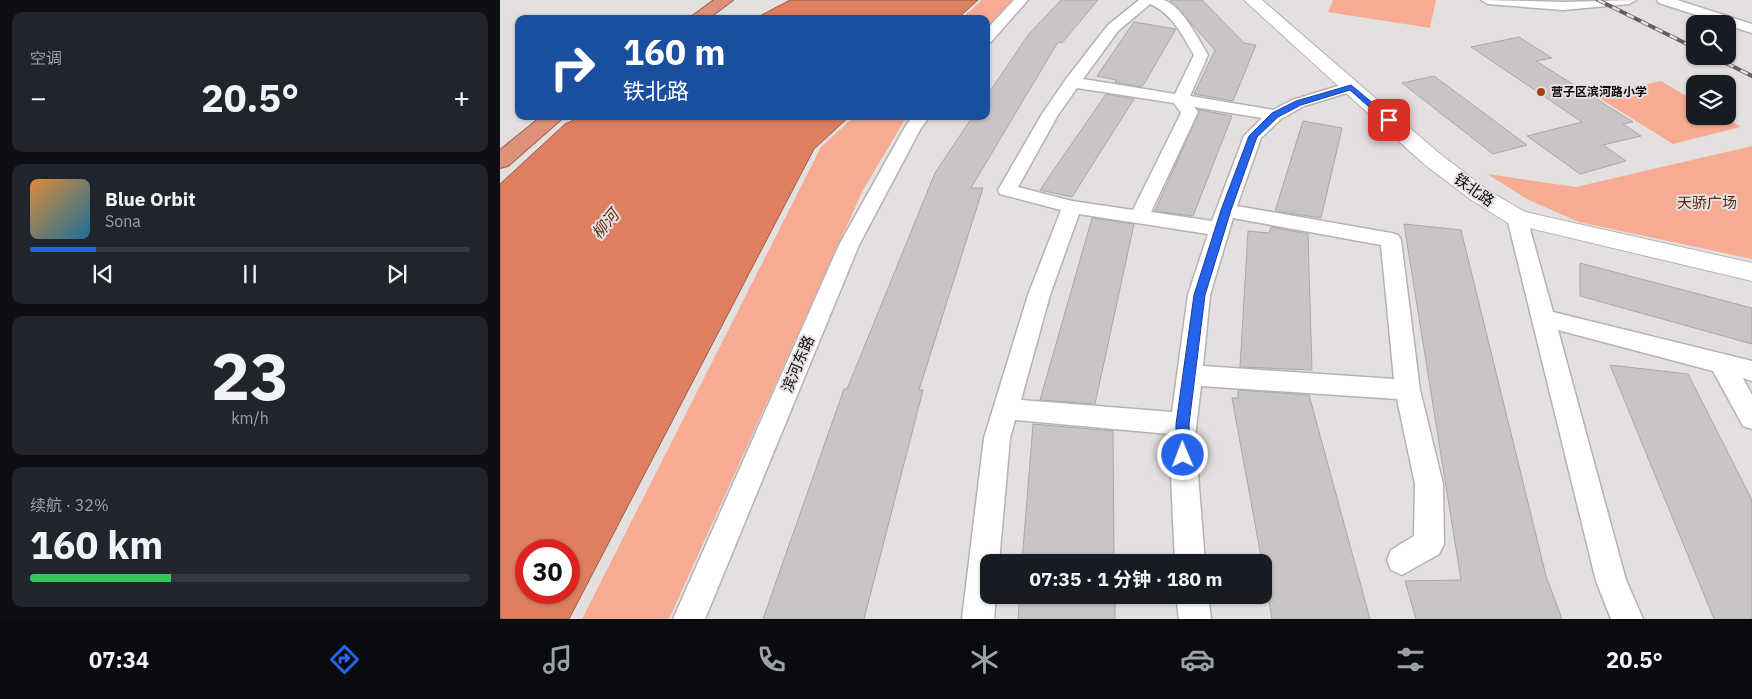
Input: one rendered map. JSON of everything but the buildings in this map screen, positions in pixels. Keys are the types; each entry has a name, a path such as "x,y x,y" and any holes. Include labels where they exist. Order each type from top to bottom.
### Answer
{"highway":[{"path":"702,15 725,0"},
{"path":"500,161 550,120"}],"street":[{"path":"990,34 1020,0"},
{"path":"1180,101 1201,55 1188,33 1168,7 1149,0 1113,28 1072,82 1050,114 1007,190 1072,207 1139,217 1223,220 1391,240 1408,390 1429,484 1429,544 1402,560"},
{"name":"铁北路","path":"1252,0 1432,158 1478,194 1517,218 1752,272"},
{"path":"1488,0 1563,6 1629,0"},
{"path":"1664,0 1752,29"},
{"path":"1072,82 1275,115"},
{"path":"1189,554 1182,437 1183,424 1199,295 1223,220 1253,136 1275,115 1298,103 1351,87"},
{"path":"1139,217 1190,112 1180,101"},
{"name":"滨河东路","path":"689,619 849,245 913,127 919,120"},
{"path":"978,619 997,438 1039,295 1072,207"},
{"path":"1517,218 1611,581 1627,619"},
{"path":"1542,318 1752,372"},
{"path":"1722,364 1752,418"},
{"path":"1189,375 1408,390"},
{"path":"1006,409 1183,424"},
{"path":"1193,604 1195,619"}],"green space":[{"path":"982,0 1012,0 990,24 990,15 965,15"},
{"path":"1333,0 1436,0 1430,28 1328,12"},
{"path":"1661,81 1686,96 1686,125 1736,124 1741,127 1673,144 1596,96"},
{"path":"851,120 905,120 863,190 669,619 582,619 821,147"},
{"name":"天骄广场","path":"1752,146 1752,259 1579,222 1529,200 1487,174 1576,187"}],"water":[{"path":"790,0 978,0 961,15 762,15"},
{"name":"柳河","path":"574,120 846,120 814,149 580,598 580,539 515,539 515,604 577,604 569,619 500,619 500,184 565,124"}],"railway":[{"path":"1598,0 1686,44"},
{"path":"1730,65 1752,76"}],"place":[{"name":"营子区滨河路小学","path":"1541,92"}],"route":[{"path":"1183,455 1183,424 1199,295 1226,210 1253,136 1275,115 1298,103 1351,87 1389,120"}]}
